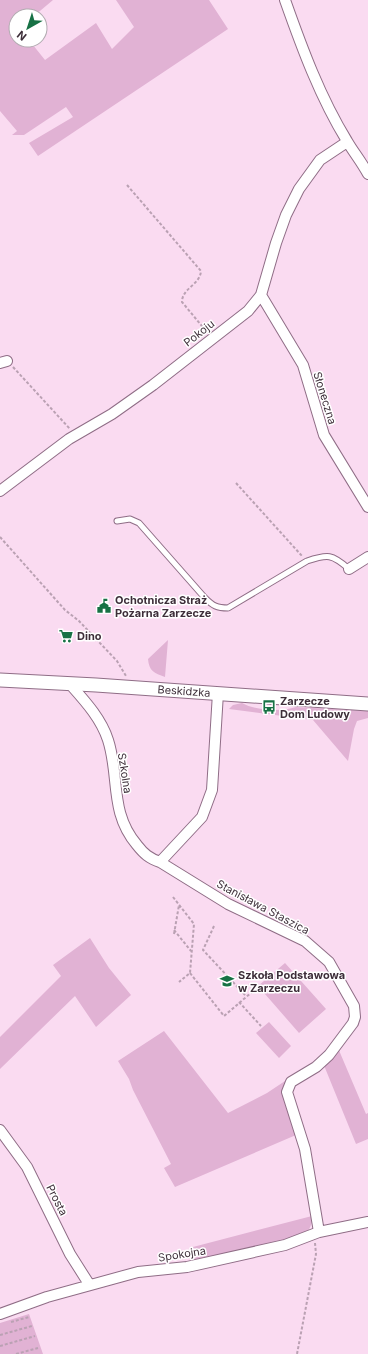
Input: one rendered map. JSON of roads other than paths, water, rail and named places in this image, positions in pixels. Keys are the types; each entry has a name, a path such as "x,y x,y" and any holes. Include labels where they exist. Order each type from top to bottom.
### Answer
{"street":[{"path":"285,0 301,45 323,95 347,142 360,158 368,174"},
{"name":"Pokoju","path":"0,491 76,435 118,410 248,311 261,295 286,215 299,189 320,160 347,142"},
{"name":"Słoneczna","path":"261,295 303,365 324,435 368,507"},
{"path":"349,569 368,557"},
{"name":"Beskidzka","path":"0,680 132,687 368,704"},
{"name":"Szkolna","path":"69,683 99,721 108,741 123,825 128,835 147,857 160,862"},
{"path":"160,862 202,817 212,790 218,693"},
{"name":"Stanisława Staszica","path":"160,862 228,904 305,941 329,962 354,1006 356,1017 330,1054 316,1067 291,1082 287,1092 305,1149 317,1233"},
{"name":"Prosta","path":"0,1130 27,1167 70,1254 89,1284"},
{"name":"Spokojna","path":"0,1314 89,1284 138,1272 187,1267 250,1253 285,1245 317,1233 368,1222"}],"lane":[{"path":"117,521 130,519 139,523 205,598 213,606 221,608 228,608 307,561 332,556 337,558 349,569"}],"place":[{"name":"Ochotnicza Straż Pożarna Zarzecze","path":"104,606"},
{"name":"Dino","path":"66,636"},
{"name":"Zarzecze Dom Ludowy","path":"269,707"},
{"name":"Szkoła Podstawowa w Zarzeczu","path":"227,981"}]}
